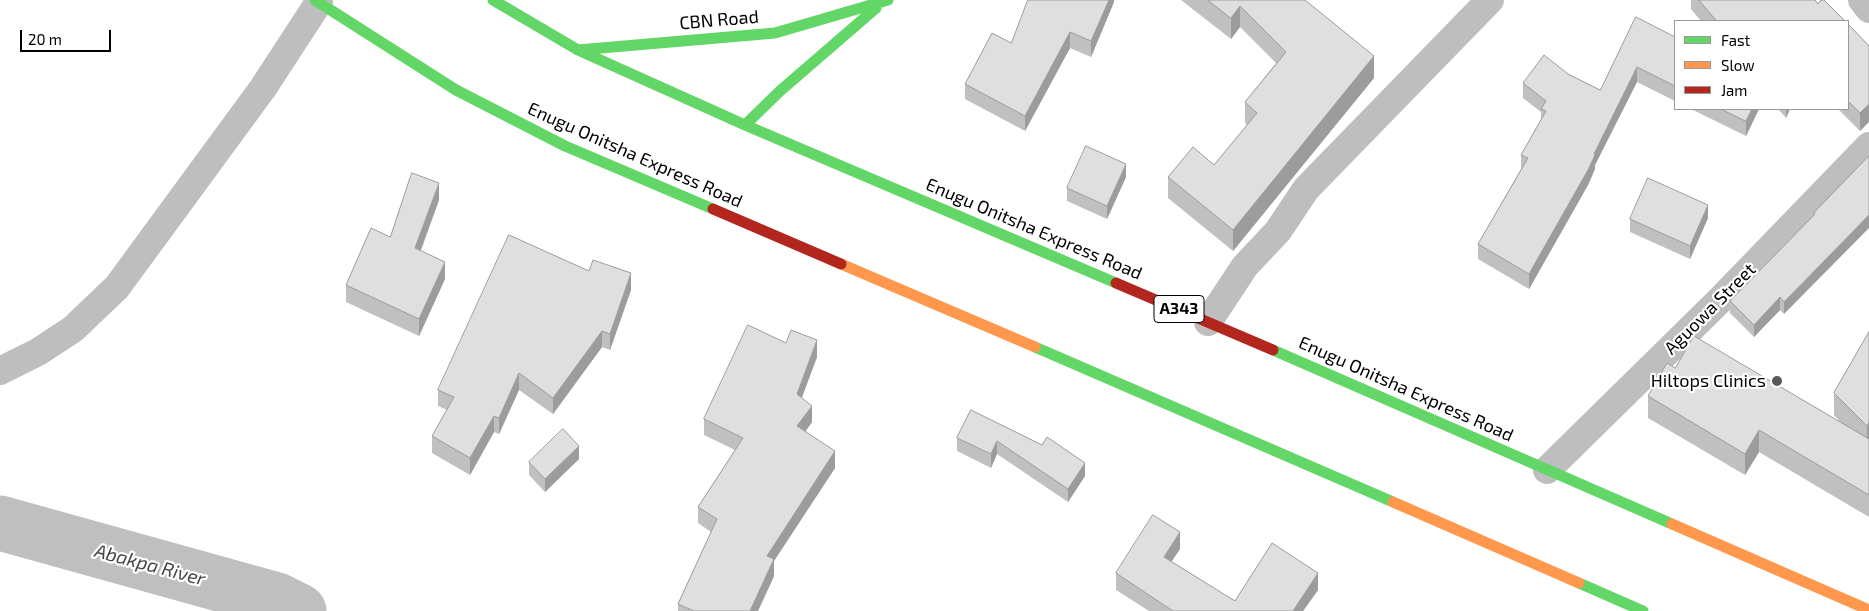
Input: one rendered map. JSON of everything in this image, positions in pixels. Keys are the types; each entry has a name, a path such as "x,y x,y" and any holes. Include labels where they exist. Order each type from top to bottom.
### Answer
{"main road":[{"name":"Enugu Onitsha Express Road","path":"493,0 578,50 745,125 1208,322 1869,610"},
{"name":"Enugu Onitsha Express Road","path":"317,1 456,90 565,146 1175,406 1642,611"},
{"name":"CBN Road","path":"578,50 774,33 885,1"},
{"path":"745,125 815,60 885,1"}],"street":[{"path":"1208,322 1245,266 1278,231 1306,189 1490,0"},
{"path":"1862,0 1869,9"},
{"path":"0,370 38,352 73,329 117,287 263,88 317,1"},
{"name":"Aguowa Street","path":"1547,470 1720,300 1869,146"}],"building":[{"path":"1028,0 1109,0 1091,41 1070,32 1025,116 965,84 992,33 1011,43"},
{"path":"1208,0 1305,0 1374,56 1233,230 1168,177 1193,147 1214,165 1257,113 1245,102 1286,52 1240,6 1231,18"},
{"path":"1699,0 1815,0 1818,4 1821,0 1824,0 1844,20 1716,20"},
{"path":"1636,17 1674,36 1674,86 1637,67 1588,170 1529,274 1478,244 1528,158 1521,155 1546,111 1541,109 1546,101 1523,83 1544,55 1568,74 1600,90"},
{"path":"1849,25 1869,46 1869,104 1860,113 1849,102"},
{"path":"1723,110 1752,110 1746,121"},
{"path":"1086,146 1126,164 1107,206 1067,188"},
{"path":"1869,156 1869,215 1784,302 1780,297 1754,325 1730,301"},
{"path":"412,173 439,183 415,248 445,262 419,319 346,285 371,228 390,237"},
{"path":"1648,178 1708,205 1690,246 1630,219"},
{"path":"509,235 589,271 593,260 631,273 610,334 602,331 553,398 519,373 499,418 494,416 470,458 432,436 454,397 438,390"},
{"path":"748,325 786,343 791,330 817,340 797,394 812,406 797,426 835,451 767,556 774,559 750,611 694,611 678,604 717,519 698,507 743,438 704,419"},
{"path":"1869,332 1869,422 1867,426 1834,393"},
{"path":"1694,336 1869,439 1869,495 1759,430 1745,454 1648,396 1667,363 1675,368"},
{"path":"971,410 1042,445 1047,437 1085,463 1068,489 997,441 991,454 957,438"},
{"path":"563,429 579,446 545,479 529,462"},
{"path":"1153,515 1180,532 1164,557 1235,601 1272,543 1318,573 1293,611 1173,611 1116,573"}],"waterway":[{"name":"Abakpa River","path":"0,523 277,600 299,611"}],"traffic: fast":[{"path":"315,0 456,90 565,146 713,209"},
{"path":"493,0 578,50 745,125 1116,283"},
{"path":"578,50 775,33 888,0"},
{"path":"745,125 780,91 876,8"},
{"path":"1035,347 1393,502"},
{"path":"1273,350 1672,524"},
{"path":"1579,583 1643,611"}],"traffic: slow":[{"path":"841,264 1035,347"},
{"path":"1393,502 1579,583"},
{"path":"1672,524 1869,610"}],"traffic: jam":[{"path":"713,209 841,264"},
{"path":"1116,283 1273,350"}],"place":[{"name":"Hiltops Clinics","path":"1777,381"}]}
